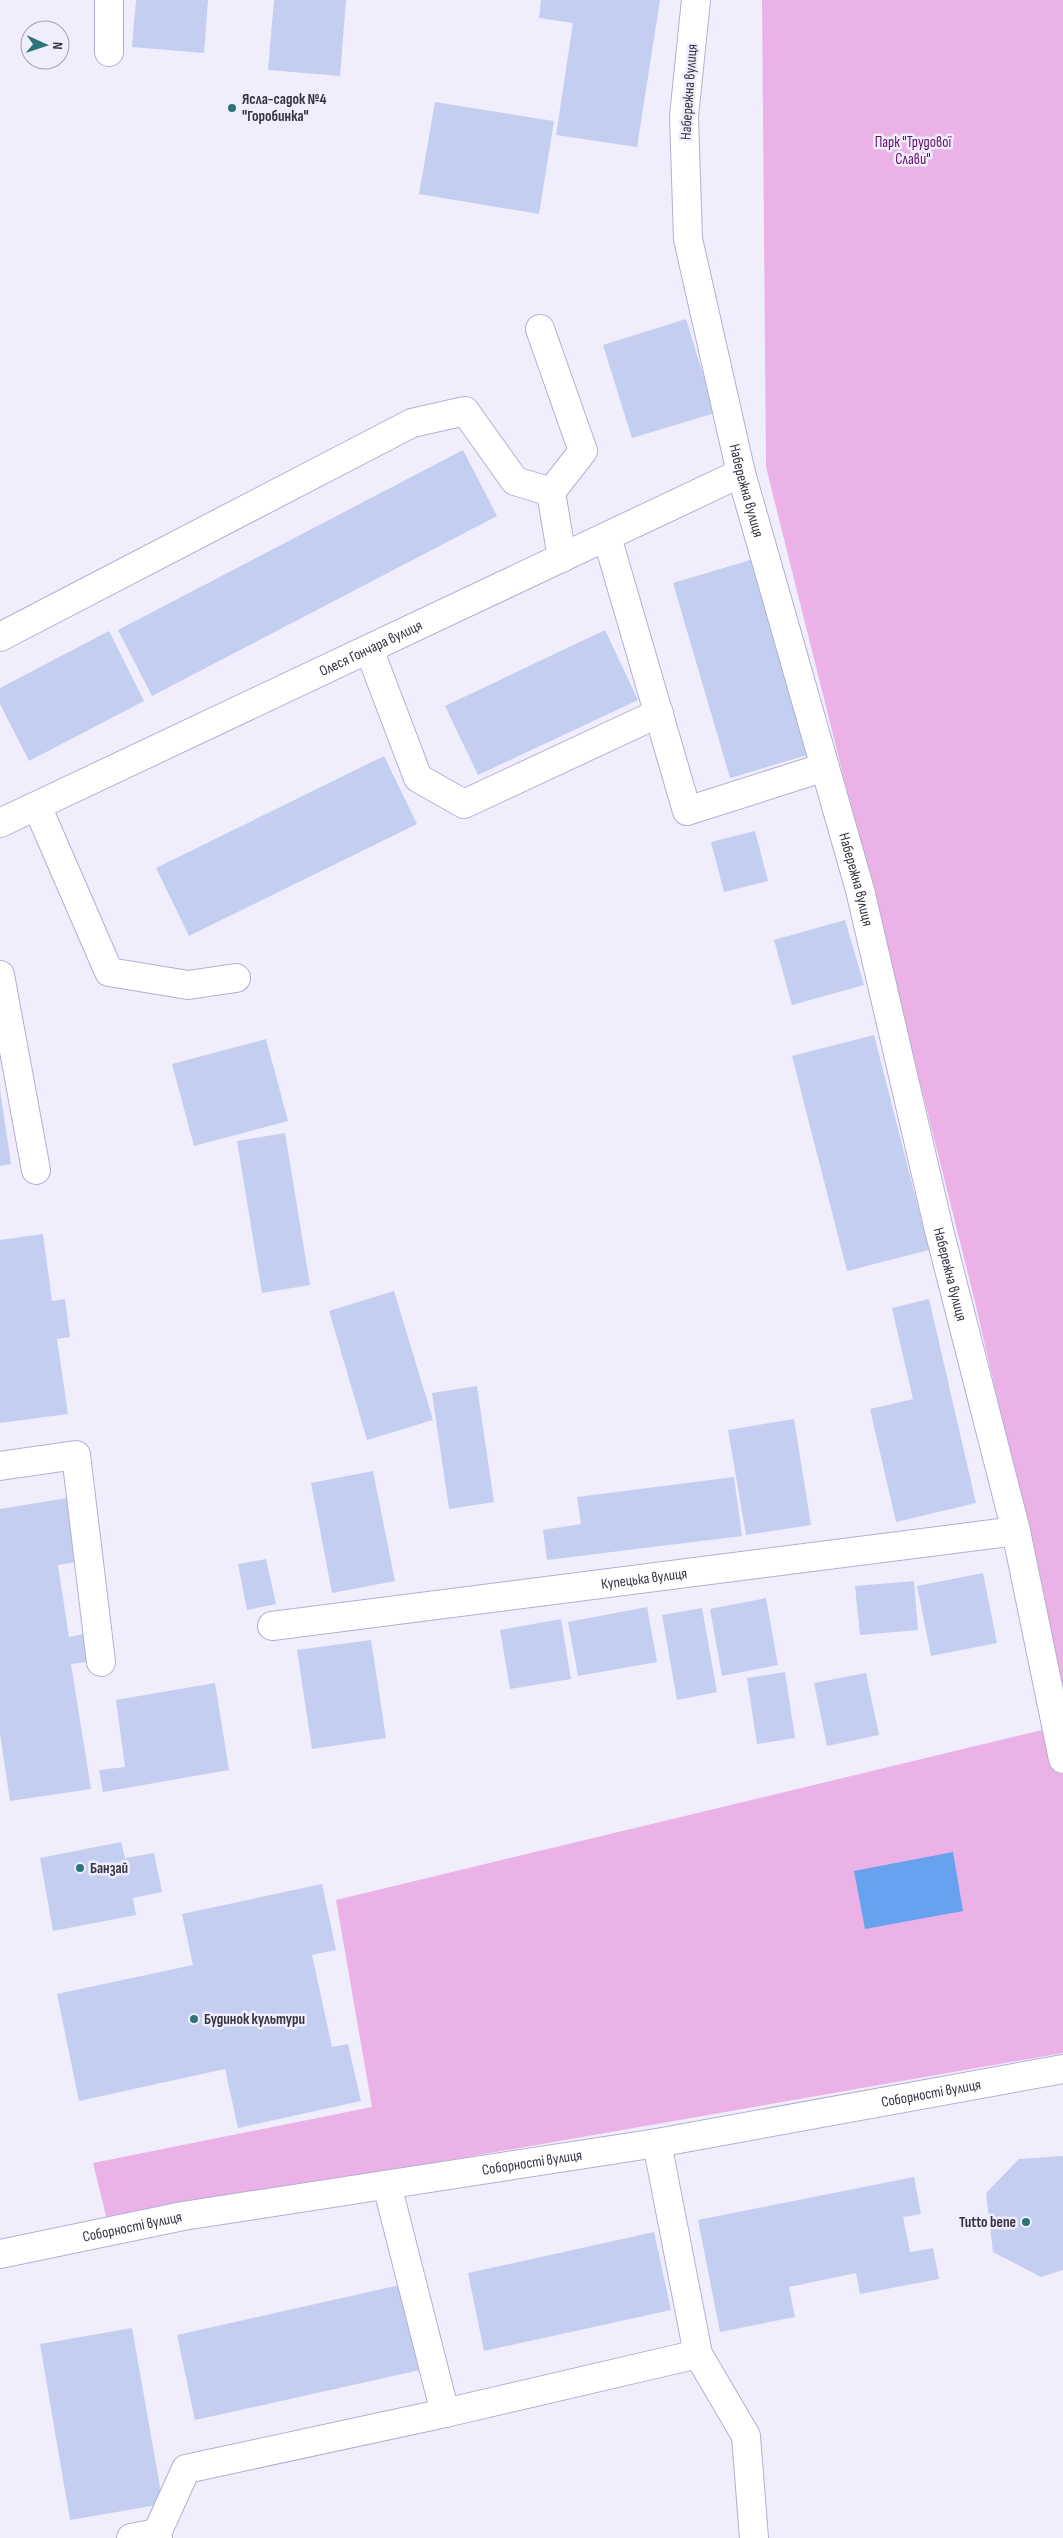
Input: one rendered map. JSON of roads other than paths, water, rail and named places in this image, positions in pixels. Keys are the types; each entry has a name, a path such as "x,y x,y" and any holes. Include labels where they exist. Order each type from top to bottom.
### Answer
{"street":[{"path":"109,0 109,52"},
{"name":"Набережна вулиця","path":"696,0 684,116 688,239 741,474 860,890 939,1230 1016,1531 1063,1759"},
{"path":"540,329 583,451 551,492 562,558"},
{"path":"0,637 412,423 465,412 515,481 551,492"},
{"name":"Олеся Гончара вулиця","path":"0,823 741,474"},
{"path":"607,537 686,811 825,767"},
{"path":"369,649 418,778 464,804 659,713"},
{"path":"37,806 109,972 188,985 236,978"},
{"path":"0,975 36,1170"},
{"path":"0,1466 76,1455 100,1662"},
{"name":"Купецька вулиця","path":"272,1626 1016,1531"},
{"name":"Соборності вулиця","path":"0,2254 183,2216 657,2144 1023,2074 1063,2069"},
{"path":"657,2144 698,2354 719,2393 746,2436 754,2538"},
{"path":"388,2185 445,2412"},
{"path":"149,2536 186,2469 698,2354"}],"water":[{"path":"953,1852 963,1911 865,1929 854,1871"}],"place":[{"name":"Ясла-садок №4 \"Горобинка\"","path":"232,108"},
{"name":"Банзай","path":"80,1868"},
{"name":"Будинок культури","path":"194,2019"},
{"name":"Tutto bene","path":"1026,2222"}],"park label":[{"name":"Парк \"Трудової Слави\"","path":"913,150"}]}
